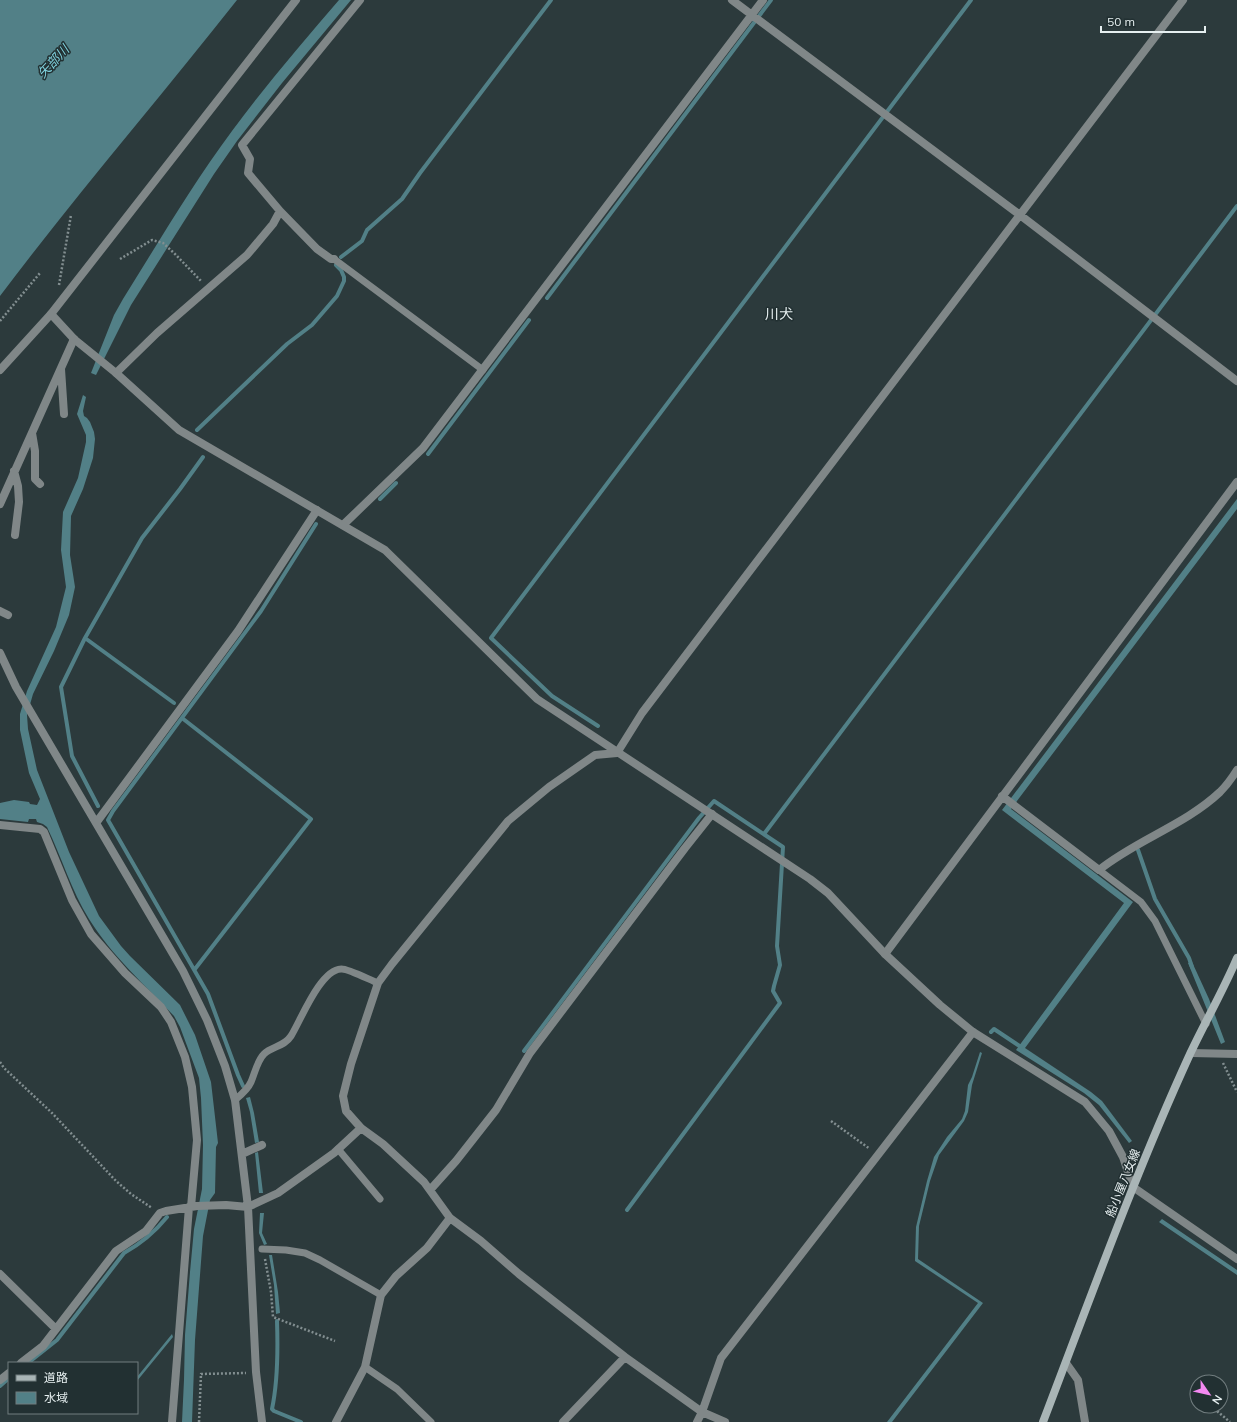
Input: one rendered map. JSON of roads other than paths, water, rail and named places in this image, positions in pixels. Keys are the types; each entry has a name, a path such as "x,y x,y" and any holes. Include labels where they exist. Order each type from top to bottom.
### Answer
{"main road":[{"name":"船小屋八女線","path":"1043,1422 1133,1187 1191,1053 1237,958"}],"street":[{"path":"0,370 53,311 296,0"},
{"path":"334,259 331,259 317,249 280,211 248,173 250,159 242,145 360,0"},
{"path":"732,0 1020,215 1237,381"},
{"path":"343,525 423,448 762,0"},
{"path":"617,753 642,713 1183,0"},
{"path":"116,373 157,333 247,255 273,224 280,211"},
{"path":"53,311 74,339 116,373 179,430 385,550 537,699 810,879 828,893 885,954 940,1005 973,1032 1085,1102 1109,1131 1123,1157 1133,1187 1237,1259"},
{"path":"0,504 74,339"},
{"path":"61,366 64,414"},
{"path":"32,432 35,451 35,479 40,484"},
{"path":"14,471 18,486 19,502 15,535"},
{"path":"885,954 1004,798 1237,482"},
{"path":"96,823 238,631 317,510"},
{"path":"0,611 8,616"},
{"path":"0,653 22,697 184,970 207,1020 224,1066 235,1100 248,1207 256,1372 262,1422"},
{"path":"617,753 595,755 549,787 508,821 378,983 351,1064 343,1096 346,1111 362,1128 383,1144 424,1182 450,1218 481,1241 519,1274 625,1357 702,1412 725,1422"},
{"path":"1004,798 1099,870 1114,857 1156,835 1193,813 1220,792 1237,770"},
{"path":"430,1190 456,1162 496,1110 530,1053 712,814"},
{"path":"0,825 40,829 44,832 72,900 90,934 125,974 161,1008 172,1022 185,1058 192,1087 197,1140 172,1422"},
{"path":"697,1422 721,1358 973,1032"},
{"path":"1191,1053 1237,1054"},
{"path":"22,1362 43,1346 116,1251 146,1231 160,1213 192,1207 217,1205 248,1207 278,1193 338,1149 362,1128"},
{"path":"242,1154 262,1145"},
{"path":"336,1422 365,1368 382,1295 396,1276 427,1248 450,1218"},
{"path":"0,1274 56,1329"},
{"path":"563,1422 625,1357"},
{"path":"1066,1363 1078,1380 1085,1422"},
{"path":"0,1380 8,1374"}],"lane":[{"path":"334,259 483,370"},
{"path":"1099,870 1141,902 1155,921 1206,1024"},
{"path":"235,1100 250,1084 258,1064 264,1054 285,1043 291,1036 303,1011 321,984 333,971 342,968 378,983"},
{"path":"338,1149 380,1199"},
{"path":"262,1249 286,1250 305,1253 382,1295"},
{"path":"365,1368 397,1389 431,1422"}],"water":[{"name":"矢部川","path":"0,0 237,0 58,221 0,296"},
{"path":"339,0 351,0 282,83 237,141 214,174 131,305 96,375 91,373 114,315 189,193 257,98"},
{"path":"83,395 86,397 83,411 84,416 90,422 95,439 93,458 83,489 71,516 70,555 75,587 69,615 54,651 33,694 27,715 28,729 37,770 69,852 99,916 130,956 180,1005 195,1035 211,1082 218,1143 216,1147 215,1193 210,1200 203,1236 195,1340 192,1422 182,1422 185,1335 190,1272 194,1229 202,1189 203,1145 199,1078 180,1027 174,1016 118,958 89,919 77,897 47,827 37,822 36,819 29,819 28,822 0,819 0,803 14,800 29,802 30,804 37,805 40,799 29,773 20,730 20,714 27,691 56,627 66,587 61,550 63,512 78,478 86,442 86,435 77,414"},
{"path":"1237,499 1237,509 1011,809 1133,902 1025,1048 1102,1101 1132,1141 1129,1143 1099,1105 1084,1093 1016,1050 1124,903 1002,810"},
{"path":"1192,962 1209,999 1225,1042 1221,1044 1188,963"},
{"path":"980,1052 982,1053 972,1085 968,1112 964,1121 939,1155 930,1181 919,1226 918,1259 983,1303 892,1422 887,1422 978,1303 915,1261 916,1227 934,1157 947,1137 962,1119 965,1111 968,1085"},
{"path":"250,1097 259,1142 255,1143 246,1098"},
{"path":"258,1152 263,1193 259,1193 255,1153"},
{"path":"260,1213 264,1213 262,1233 267,1244 264,1245 259,1233"},
{"path":"1162,1219 1237,1270 1237,1275 1159,1222"},
{"path":"269,1255 272,1255 280,1313 276,1314 274,1285"},
{"path":"172,1334 173,1337 138,1380 138,1376"}],"waterway":[{"path":"341,257 362,241 367,230 402,199 551,0"},
{"path":"547,298 771,0"},
{"path":"598,726 552,696 491,638 971,0"},
{"path":"764,834 1237,206"},
{"path":"197,430 287,344 312,325 337,296 344,281 344,277 341,270 336,265"},
{"path":"428,454 529,320"},
{"path":"98,806 72,756 61,687 85,638 142,538 203,457"},
{"path":"380,499 396,483"},
{"path":"243,1086 208,994 108,820 113,811 261,611 316,524"},
{"path":"85,638 174,703"},
{"path":"182,718 311,819 195,969"},
{"path":"524,1051 699,818 714,801 783,847 777,946 780,965 773,991 780,1003 627,1210"},
{"path":"1138,850 1155,899 1189,958 1192,967"},
{"path":"991,1032 994,1029 1021,1047"},
{"path":"29,1362 57,1340 124,1253 147,1237 167,1217"},
{"path":"277,1321 277,1365 272,1409 301,1422"},
{"path":"0,1386 8,1379"}],"district":[{"name":"川犬","path":"779,314"}]}
